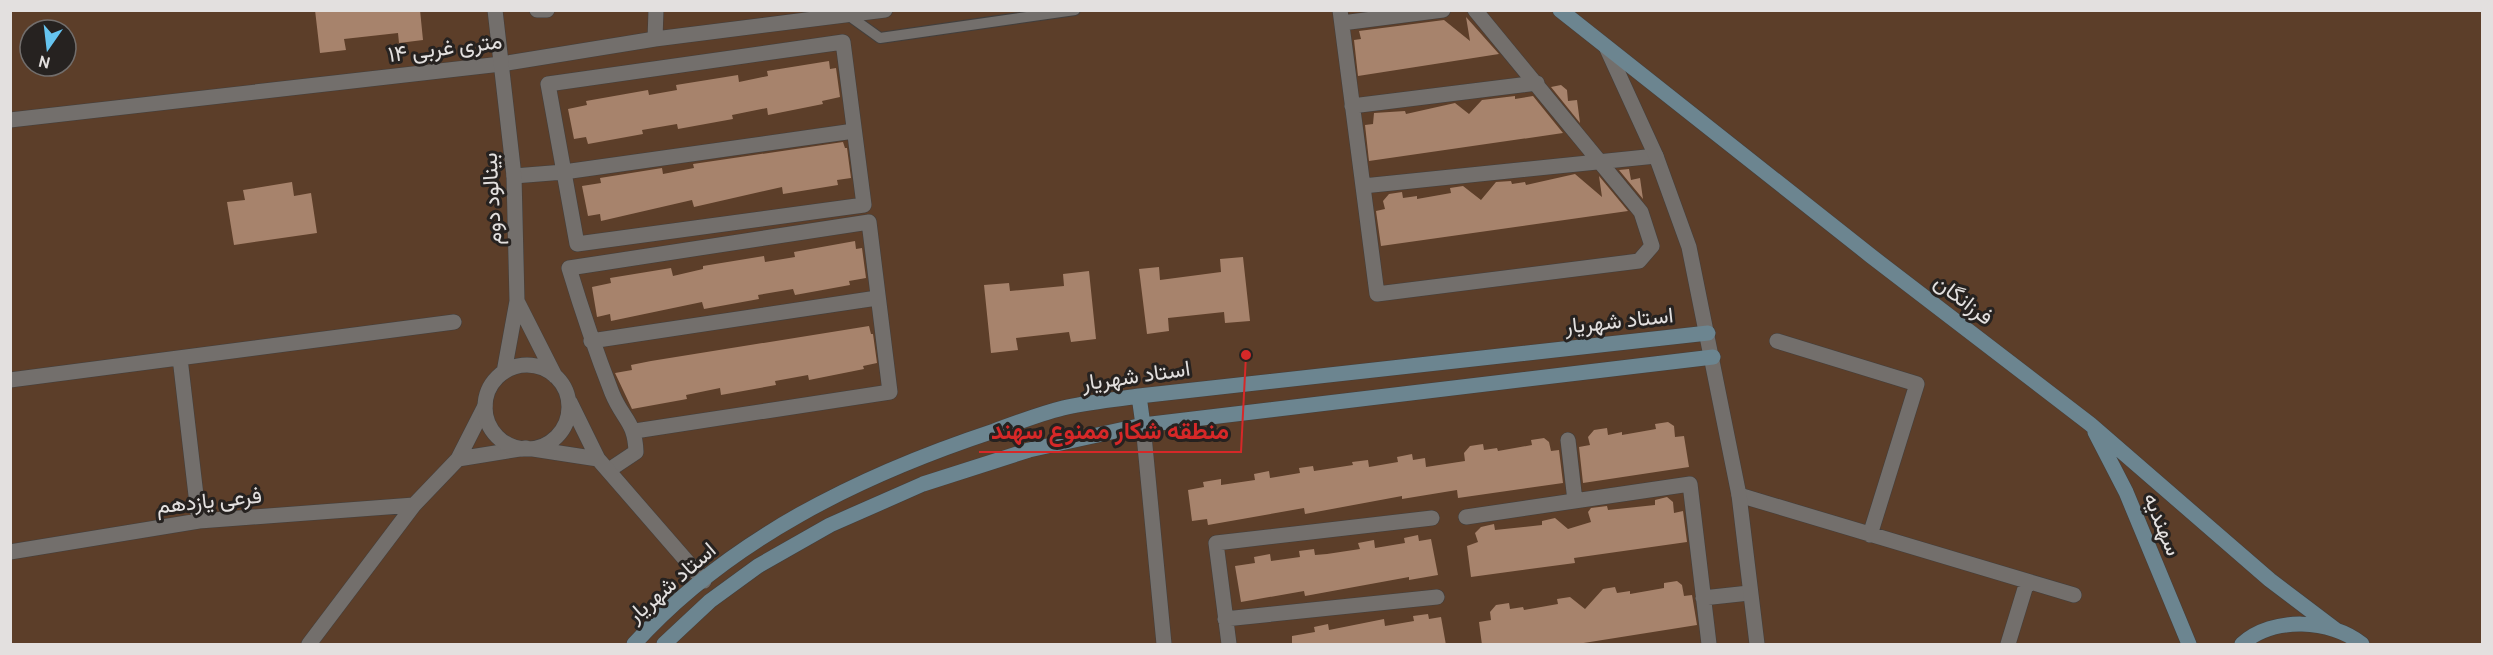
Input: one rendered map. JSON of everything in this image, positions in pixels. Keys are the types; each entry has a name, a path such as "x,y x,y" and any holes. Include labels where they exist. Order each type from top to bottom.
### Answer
{"main road":[{"name":"فرزانگان","path":"1560,10 1607,49 2090,424 2270,580 2336,630"},
{"name":"استاد شهریار","path":"634,645 657,619 747,546 863,480 946,447 1062,408 1139,396 1708,333"},
{"name":"استاد شهریار","path":"664,645 710,601 758,566 830,525 933,480 1029,450 1143,425 1713,357"},
{"path":"1139,396 1143,425"},
{"name":"سهندیه","path":"2090,424 2126,492 2189,645"},
{"path":"2242,645 2275,627 2306,624 2336,630 2362,645"}],"street":[{"name":"بینالود دوم","path":"495,10 514,176 517,301 555,376"},
{"path":"537,10 547,10"},
{"path":"655,39 656,10"},
{"name":"۱۴ متری غربی","path":"10,120 501,63 655,39 885,10"},
{"path":"1443,10 1341,17 1377,294 1639,261 1652,246 1641,212 1474,10"},
{"path":"843,42 864,205 577,244 564,172 548,84 843,42"},
{"path":"1607,49 1656,156 1689,247 1739,495 1757,645"},
{"path":"1352,106 1537,84"},
{"path":"514,176 564,172 854,131"},
{"path":"1363,186 1656,156"},
{"path":"485,406 487,419 493,432 503,441 516,447 603,464 636,452 635,431 617,406 591,340 569,268 869,222 890,392 635,431"},
{"path":"591,340 877,298"},
{"path":"504,372 517,301"},
{"path":"10,380 454,322"},
{"path":"1777,341 1917,384 1870,535"},
{"path":"180,358 199,521"},
{"path":"309,645 414,505 458,459 485,406 494,381 504,372 517,366 531,365 544,369 564,386 568,399 603,464 704,581"},
{"path":"458,459 544,446 556,438 564,427 568,413 568,399"},
{"path":"1143,425 1164,645"},
{"path":"1568,440 1575,501"},
{"path":"1466,517 1690,484 1709,645"},
{"path":"1739,495 2074,595"},
{"name":"فرعی یازدهم","path":"10,552 199,521 414,505"},
{"path":"1225,644 1225,619 1216,543 1432,518"},
{"path":"2008,645 2027,582"},
{"path":"1703,598 1749,593"},
{"path":"1225,619 1437,597"}],"lane":[{"path":"848,15 880,38 1075,10"}],"shaded area":[{"path":"11,11 2482,11 2482,644 11,644"}],"building":[{"path":"315,10 420,10 423,40 399,43 398,33 344,39 346,50 320,53"},
{"path":"1466,17 1499,54 1358,76 1354,40 1361,39 1359,31 1444,20 1470,41"},
{"path":"829,61 830,69 836,68 840,97 822,101 823,104 768,115 767,108 732,115 733,119 678,129 677,124 642,130 643,134 588,144 586,137 574,139 568,109 587,105 586,101 648,90 649,95 677,90 676,85 738,75 739,82 768,76 767,71"},
{"path":"1561,85 1567,90 1568,101 1577,100 1580,123 1551,87"},
{"path":"1515,96 1515,99 1533,96 1563,133 1369,161 1365,125 1373,124 1374,113 1405,111 1406,114 1455,103 1469,114 1482,100"},
{"path":"843,142 847,148 851,178 837,180 838,185 783,194 782,187 694,207 692,200 601,221 600,214 588,216 582,186 601,183 600,178 662,168 663,174 694,168 693,164"},
{"path":"1629,169 1631,180 1640,178 1643,199 1619,170"},
{"path":"1575,174 1602,197 1599,176 1628,211 1381,246 1376,211 1385,209 1383,201 1389,194 1402,192 1403,198 1417,196 1417,199 1451,193 1450,188 1463,186 1481,200 1496,182 1511,181 1512,184 1525,182 1526,185"},
{"path":"292,182 294,196 311,193 317,233 234,245 227,202 245,200 243,190"},
{"path":"855,241 856,249 862,248 866,278 849,281 850,285 795,295 793,289 758,295 759,299 704,309 702,302 611,321 610,314 597,317 592,287 611,283 610,278 671,268 673,276 703,269 703,266 764,256 765,262 795,257 794,252"},
{"path":"1243,257 1250,321 1225,323 1224,312 1168,318 1169,331 1147,334 1139,269 1159,267 1160,280 1221,272 1220,259"},
{"path":"1089,271 1096,339 1071,342 1069,332 1016,338 1018,350 991,353 984,285 1009,283 1010,291 1064,286 1063,274"},
{"path":"869,326 873,334 877,363 863,366 864,369 809,380 808,375 775,381 776,385 721,395 720,388 686,395 687,399 632,409 615,373 632,370 631,365 651,361"},
{"path":"1668,422 1674,426 1675,437 1684,436 1689,467 1583,483 1579,447 1590,445 1588,437 1594,430 1607,428 1608,435 1622,432 1622,435 1656,429 1655,424"},
{"path":"1544,438 1549,442 1551,451 1559,450 1563,483 1458,498 1457,490 1402,499 1402,496 1305,514 1304,508 1208,525 1207,519 1192,521 1188,490 1204,487 1203,482 1221,479 1221,485 1255,480 1254,474 1269,471 1270,478 1300,473 1299,468 1313,466 1314,471 1353,465 1352,462 1368,460 1369,467 1398,462 1397,457 1412,454 1413,460 1425,458 1426,467 1465,461 1464,453 1470,446 1483,444 1484,450 1497,448 1498,451 1532,445 1531,440"},
{"path":"1667,497 1673,502 1674,513 1683,511 1687,542 1574,558 1575,563 1471,577 1467,546 1478,542 1475,533 1481,527 1494,524 1495,530 1542,525 1542,521 1555,518 1568,529 1591,522 1588,512 1591,508 1607,506 1608,510 1655,505 1655,500"},
{"path":"1418,535 1419,541 1431,539 1438,575 1409,580 1409,577 1305,596 1304,591 1241,602 1235,566 1255,563 1254,557 1270,554 1271,561 1300,557 1299,551 1314,549 1315,555 1327,554 1360,549 1358,543 1374,540 1375,548 1405,543 1404,538"},
{"path":"1677,581 1682,585 1684,596 1692,595 1697,625 1571,645 1482,645 1479,622 1491,620 1490,612 1496,605 1509,603 1510,609 1523,607 1524,610 1558,604 1557,599 1570,597 1585,609 1603,589 1615,587 1617,593 1630,591 1630,594 1664,588 1664,583"},
{"path":"1428,614 1429,619 1441,617 1446,645 1292,645 1292,636 1315,632 1314,627 1328,624 1329,630 1384,619 1385,626 1414,621 1413,616"}],"place":[{"name":"منطقه شکار ممنوع سهند","path":"1246,355"}]}
